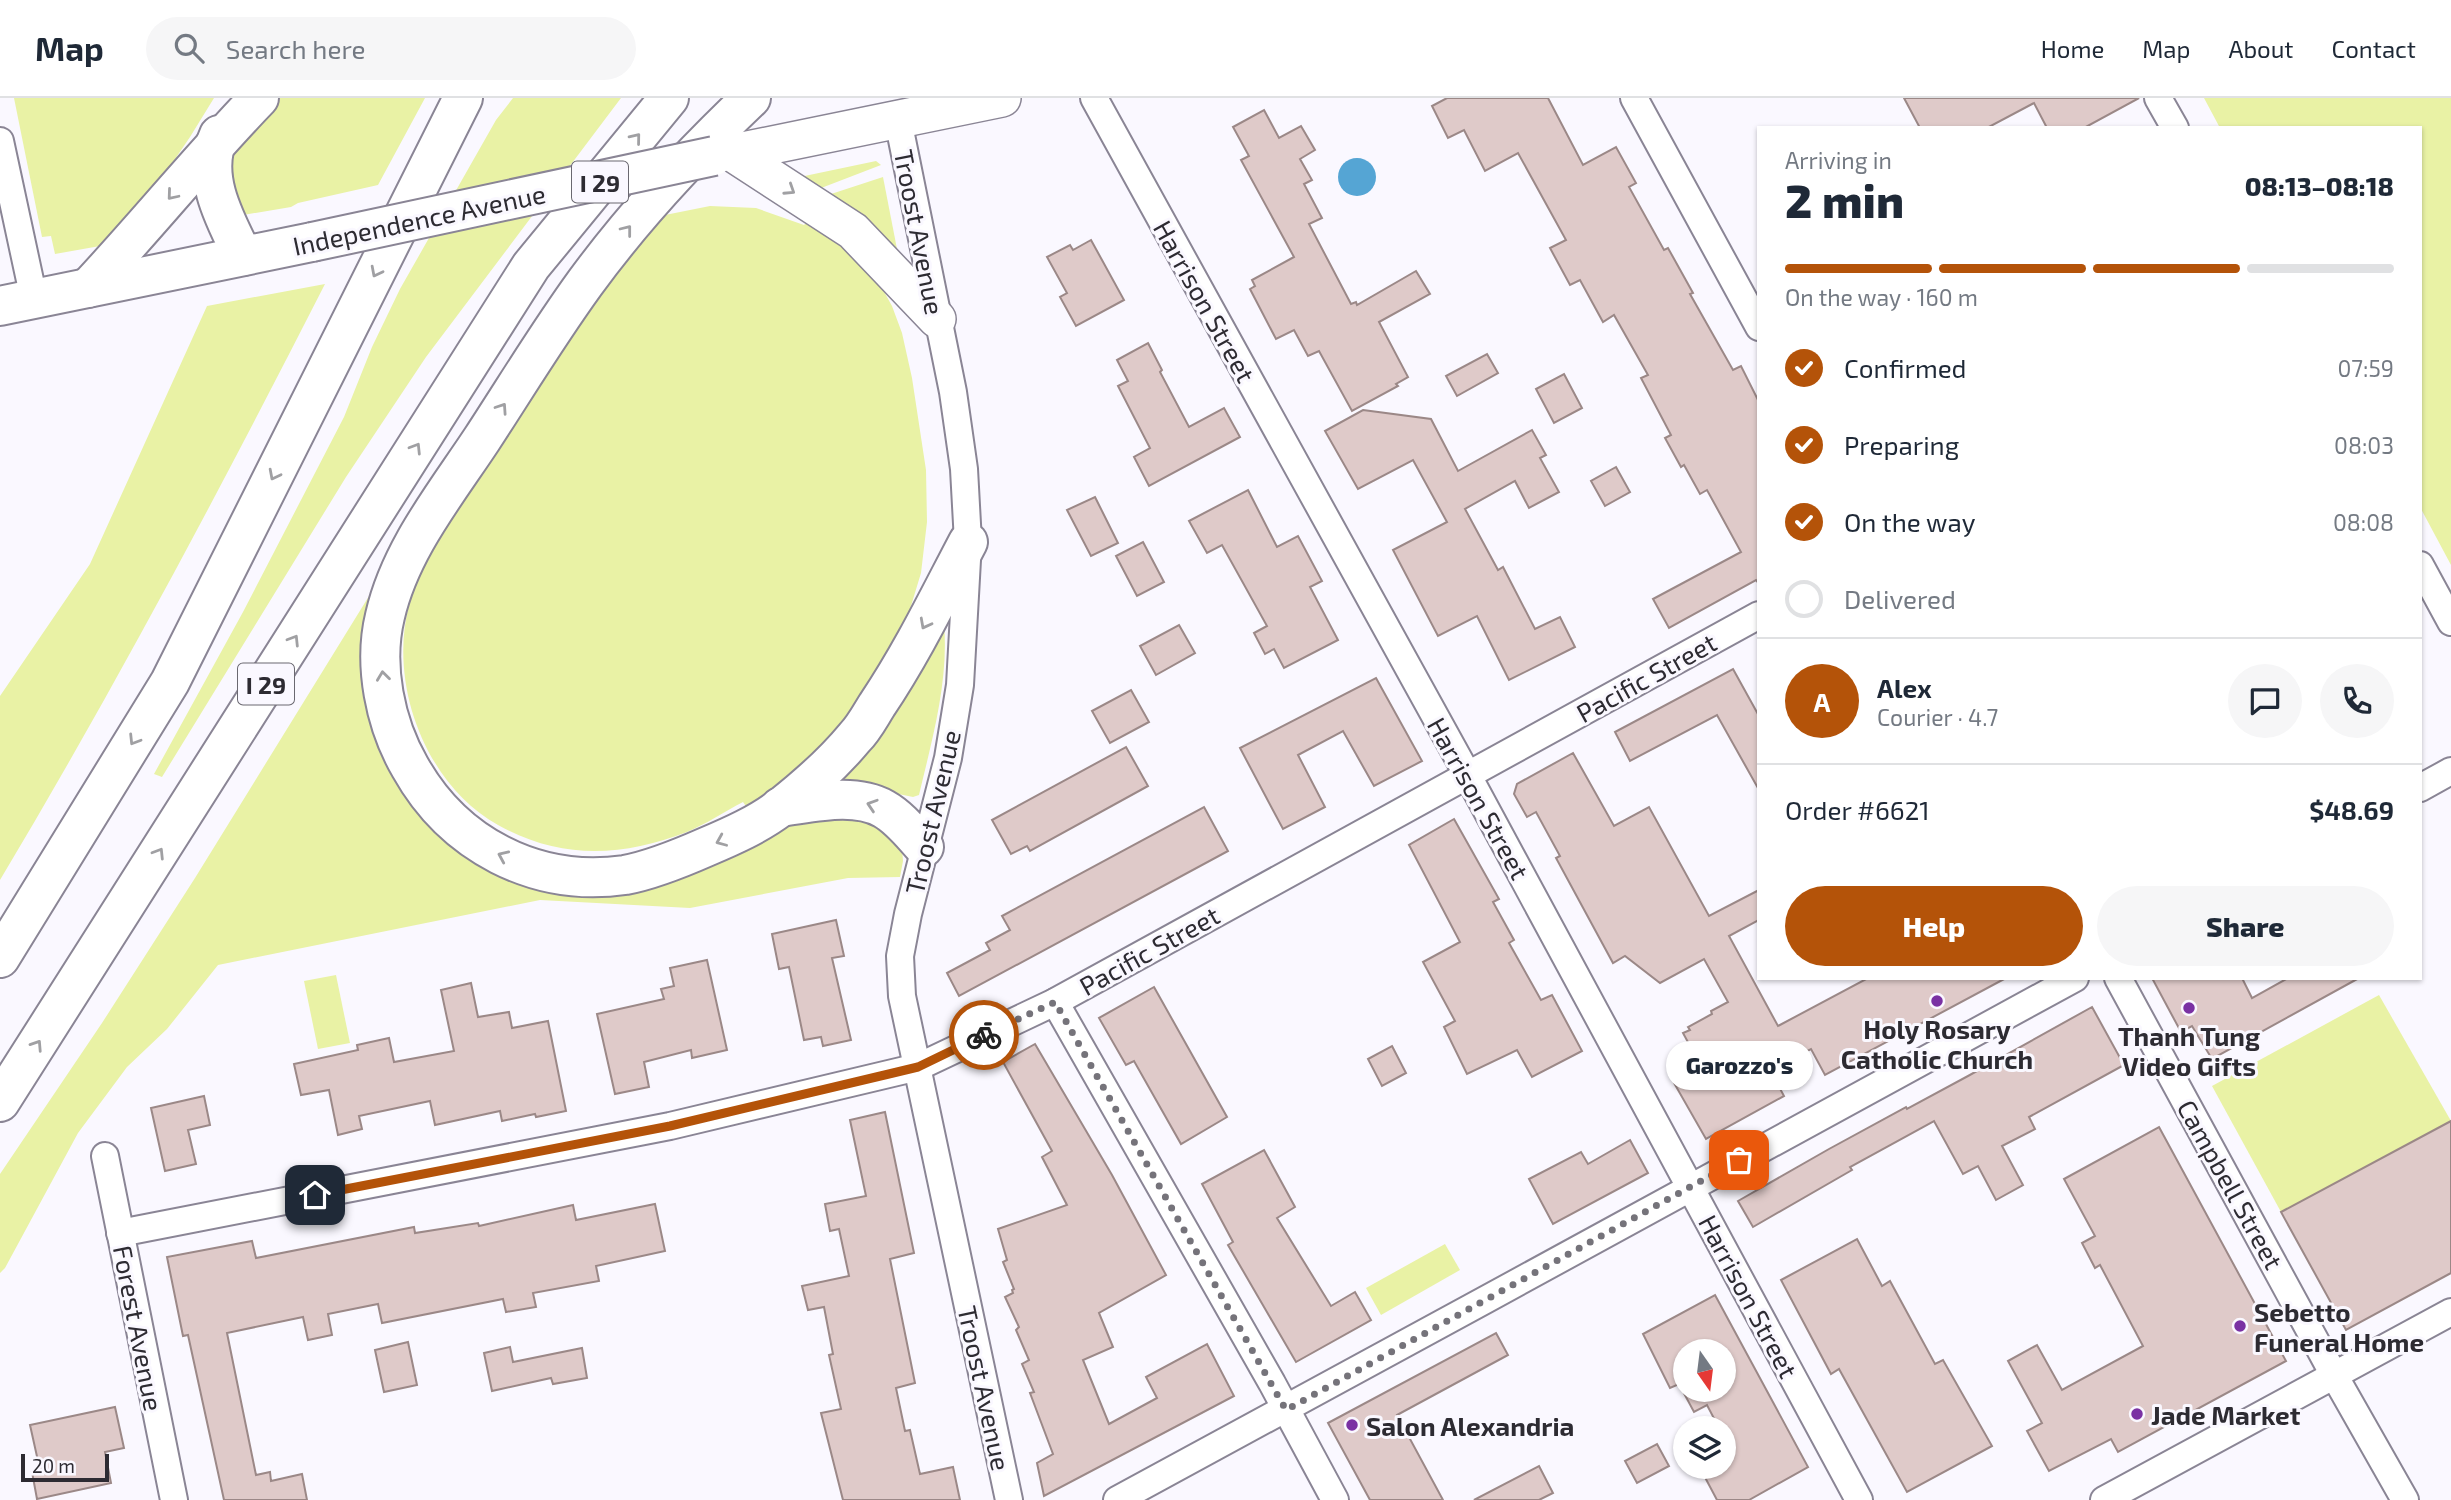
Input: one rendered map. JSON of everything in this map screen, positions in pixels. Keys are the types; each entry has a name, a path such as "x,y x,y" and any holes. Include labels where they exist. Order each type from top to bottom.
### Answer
{"main road":[{"path":"237,98 216,143 213,174 219,208 243,256"},
{"path":"88,288 259,98"},
{"path":"0,958 170,682 463,98"},
{"path":"439,145 493,98"},
{"name":"I 29","path":"0,1102 531,266 669,98"},
{"path":"751,98 652,198 585,284 427,522 400,570 384,618 381,660 386,708 399,748 423,791 450,822 487,849 532,869 579,877 626,874 685,856 736,835 780,807 857,736 893,682 968,542"},
{"name":"Independence Avenue","path":"17,303 1002,98"},
{"path":"723,154 853,231 937,319"},
{"path":"780,807 826,801 858,801 883,808 905,826 924,847"}],"street":[{"name":"Harrison Street","path":"1094,98 1467,774 1859,1500"},
{"path":"1634,98 1757,323"},
{"path":"2158,98 2174,126"},
{"name":"Troost Avenue","path":"898,120 953,393 964,469 968,542 960,685 948,758 924,847 900,956 902,996 1009,1500"},
{"path":"0,141 17,303"},
{"path":"2422,569 2451,622"},
{"name":"Pacific Street","path":"120,1233 670,1126 918,1067 1055,1002 1757,616"},
{"path":"2422,787 2451,771"},
{"path":"1117,1500 2071,980"},
{"name":"Campbell Street","path":"2119,980 2334,1376 2405,1500"},
{"path":"1055,1002 1335,1500"},
{"name":"Forest Avenue","path":"105,1156 174,1500"},
{"path":"2104,1500 2451,1312"}],"green space":[{"path":"14,98 214,98 158,184 115,234 100,246 55,254 51,236 42,237"},
{"path":"277,98 425,98 378,185 298,203 291,207 243,215 232,183 233,154 244,133"},
{"path":"513,98 621,98 426,357 346,477 162,777 154,774 243,612 344,417 372,347 400,289 496,120"},
{"path":"2204,98 2451,98 2451,565 2422,511 2422,126 2219,126"},
{"path":"876,161 881,165 816,190 795,178"},
{"path":"883,177 897,249 892,252 828,195"},
{"path":"710,206 756,208 804,225 810,219 837,235 877,279 892,306 902,333 926,470 927,522 921,573 904,629 874,687 793,778 748,809 743,802 694,829 663,840 615,850 592,851 545,844 498,825 473,807 451,785 433,759 419,730 409,699 404,668 404,636 409,605 424,563 446,524 555,360 638,244 660,216"},
{"path":"325,284 167,585 0,880 0,696 90,564 207,306"},
{"path":"374,588 373,727 533,881 817,814 874,818 902,848 900,877 848,878 690,908 540,900 218,965 167,1029 127,1067 78,1133 0,1273 0,1174 102,1023 195,878"},
{"path":"944,624 942,689 919,795 913,797 831,780"},
{"path":"336,975 350,1043 318,1049 304,981"},
{"path":"2379,995 2451,1121 2281,1212 2212,1086"},
{"path":"1445,1244 1460,1270 1381,1315 1366,1288"}],"water":[{"path":"1357,158 1370,164 1376,177 1370,190 1357,196 1344,190 1338,177 1344,164"}],"building":[{"path":"1447,98 1548,98 1583,165 1616,147 1636,183 1629,187 1664,250 1668,248 1693,293 1690,294 1733,370 1741,366 1757,398 1757,581 1669,628 1653,599 1741,552 1707,490 1700,494 1665,438 1671,435 1641,378 1648,375 1614,315 1603,322 1580,280 1570,285 1550,248 1566,240 1518,153 1485,171 1464,130 1448,138 1432,106"},
{"path":"1904,98 2139,98 2088,126 2046,126 2034,103 1991,126 1919,126"},
{"path":"1264,110 1279,138 1301,126 1315,150 1300,159 1312,180 1304,184 1322,218 1309,224 1351,304 1356,302 1357,305 1416,271 1430,294 1379,322 1408,377 1396,384 1398,386 1352,411 1319,351 1308,356 1294,330 1276,339 1250,289 1255,286 1252,280 1294,257 1241,160 1249,156 1233,127"},
{"path":"1091,240 1124,300 1076,326 1060,297 1067,293 1047,257 1070,245 1073,250"},
{"path":"1148,343 1189,427 1224,408 1240,437 1149,486 1134,457 1150,448 1118,386 1128,381 1117,360"},
{"path":"1487,354 1498,373 1457,396 1446,376"},
{"path":"1564,374 1582,408 1554,423 1536,389"},
{"path":"1363,410 1431,419 1458,471 1532,430 1546,455 1540,458 1559,492 1529,508 1515,481 1465,509 1498,570 1503,567 1535,629 1560,617 1575,647 1509,680 1477,616 1438,636 1393,550 1447,522 1413,460 1358,489 1325,431"},
{"path":"1616,467 1630,492 1605,506 1591,481"},
{"path":"1248,490 1277,547 1298,536 1322,581 1310,587 1338,640 1284,668 1274,649 1265,654 1254,633 1267,626 1222,545 1207,553 1189,521"},
{"path":"1095,497 1118,543 1091,556 1067,510"},
{"path":"1143,542 1164,582 1137,596 1116,556"},
{"path":"1179,625 1195,653 1156,675 1140,646"},
{"path":"1733,669 1757,712 1757,786 1717,715 1630,761 1615,732"},
{"path":"1376,678 1422,761 1374,786 1343,731 1298,755 1325,807 1283,829 1240,748"},
{"path":"1131,690 1149,722 1110,743 1092,711"},
{"path":"1126,747 1148,786 1030,851 1027,846 1011,854 992,820"},
{"path":"1573,753 1614,826 1649,807 1709,916 1757,891 1757,921 1729,936 1778,1026 1864,980 2002,980 1825,1075 1811,1049 1770,1070 1784,1096 1706,1139 1674,1083 1702,1068 1683,1033 1690,1030 1688,1027 1712,1014 1711,1011 1728,1002 1704,959 1660,983 1625,956 1613,963 1556,858 1560,856 1536,812 1527,817 1514,794 1517,784"},
{"path":"1204,807 1228,851 959,996 947,973 990,950 986,943 1010,930 1002,916"},
{"path":"1454,819 1499,899 1493,902 1514,940 1509,943 1541,1000 1552,995 1582,1051 1532,1077 1517,1050 1467,1074 1444,1027 1455,1021 1423,962 1460,942 1409,845"},
{"path":"836,920 844,956 832,958 851,1040 823,1046 821,1037 804,1040 789,967 779,969 772,934"},
{"path":"707,960 727,1050 692,1058 691,1050 644,1062 649,1087 615,1094 597,1014 664,999 661,989 674,986 670,968"},
{"path":"2153,980 2243,980 2252,998 2284,980 2355,980 2212,1059 2192,1026 2181,1032"},
{"path":"471,983 478,1017 509,1012 512,1028 548,1021 566,1111 502,1121 500,1111 435,1125 430,1101 359,1116 362,1129 338,1135 329,1090 301,1095 294,1064 358,1050 357,1045 389,1038 394,1062 454,1051 441,990"},
{"path":"1154,987 1227,1117 1181,1144 1134,1061 1126,1065 1099,1018"},
{"path":"2092,1007 2124,1065 2029,1117 2035,1129 2002,1146 2023,1185 1996,1200 1978,1166 1963,1174 1934,1121 1850,1167 1852,1170 1753,1227 1738,1201"},
{"path":"1035,1044 1112,1175 1166,1275 1099,1313 1113,1347 1083,1360 1109,1424 1157,1398 1146,1377 1207,1344 1234,1396 1044,1496 1037,1463 1053,1454 1030,1393 1034,1392 1022,1364 1029,1360 1016,1330 1019,1327 1005,1297 1013,1293 1014,1289 1003,1262 1007,1260 998,1229 1067,1205 1042,1157 1052,1151 1003,1062"},
{"path":"1392,1046 1406,1073 1382,1086 1368,1059"},
{"path":"204,1096 210,1125 188,1130 196,1164 165,1171 151,1108"},
{"path":"885,1112 914,1253 890,1259 915,1383 896,1388 905,1431 910,1430 920,1474 953,1467 960,1500 843,1500 821,1413 841,1409 829,1355 833,1354 824,1307 808,1310 802,1286 849,1276 839,1229 830,1231 825,1204 866,1196 850,1120"},
{"path":"2451,1121 2451,1273 2346,1330 2281,1212"},
{"path":"2159,1127 2286,1361 2118,1452 2111,1439 2049,1471 2027,1431 2042,1423 2008,1361 2037,1345 2062,1390 2143,1346 2100,1265 2095,1268 2082,1243 2095,1236 2064,1179"},
{"path":"1630,1140 1648,1173 1553,1224 1529,1179 1581,1152 1588,1164"},
{"path":"1264,1150 1295,1207 1277,1218 1331,1306 1355,1292 1371,1320 1296,1362 1228,1245 1233,1242 1202,1184"},
{"path":"655,1204 665,1251 596,1266 599,1281 533,1293 536,1307 506,1312 503,1299 382,1323 378,1304 328,1314 332,1335 308,1340 303,1317 227,1333 256,1475 270,1472 271,1481 302,1474 307,1500 224,1500 188,1335 183,1336 167,1257 252,1241 256,1258 414,1227 415,1233 478,1223 479,1226 573,1205 576,1220"},
{"path":"1857,1239 1882,1286 1890,1281 1935,1364 1943,1360 1992,1446 1907,1492 1839,1369 1831,1374 1781,1280"},
{"path":"1715,1295 1808,1467 1749,1500 1717,1500 1706,1479 1736,1479 1736,1416 1713,1416 1707,1405 1694,1412 1689,1402 1736,1402 1736,1339 1673,1339 1673,1387 1670,1388 1643,1334"},
{"path":"1496,1333 1508,1355 1397,1415 1443,1500 1370,1500 1328,1423"},
{"path":"408,1342 417,1385 384,1392 375,1350"},
{"path":"510,1347 513,1362 582,1348 587,1378 553,1384 551,1378 492,1391 484,1353"},
{"path":"115,1407 124,1448 105,1452 111,1483 37,1499 32,1472 40,1470 30,1425"},
{"path":"1657,1444 1669,1466 1637,1483 1625,1461"},
{"path":"1539,1466 1553,1493 1539,1500 1474,1500"}],"way so far":[{"path":"984,1035 1055,1002 1286,1410 1739,1160"}],"place":[{"name":"Holy Rosary Catholic Church","path":"1937,1001"},
{"name":"Thanh Tung Video Gifts","path":"2189,1008"},
{"name":"Garozzo's","path":"1739,1160"},
{"name":"Sebetto Funeral Home","path":"2240,1326"},
{"name":"Jade Market","path":"2137,1414"},
{"name":"Salon Alexandria","path":"1352,1425"}],"route":[{"path":"315,1195 670,1126 893,1073 918,1067 984,1035"}]}
